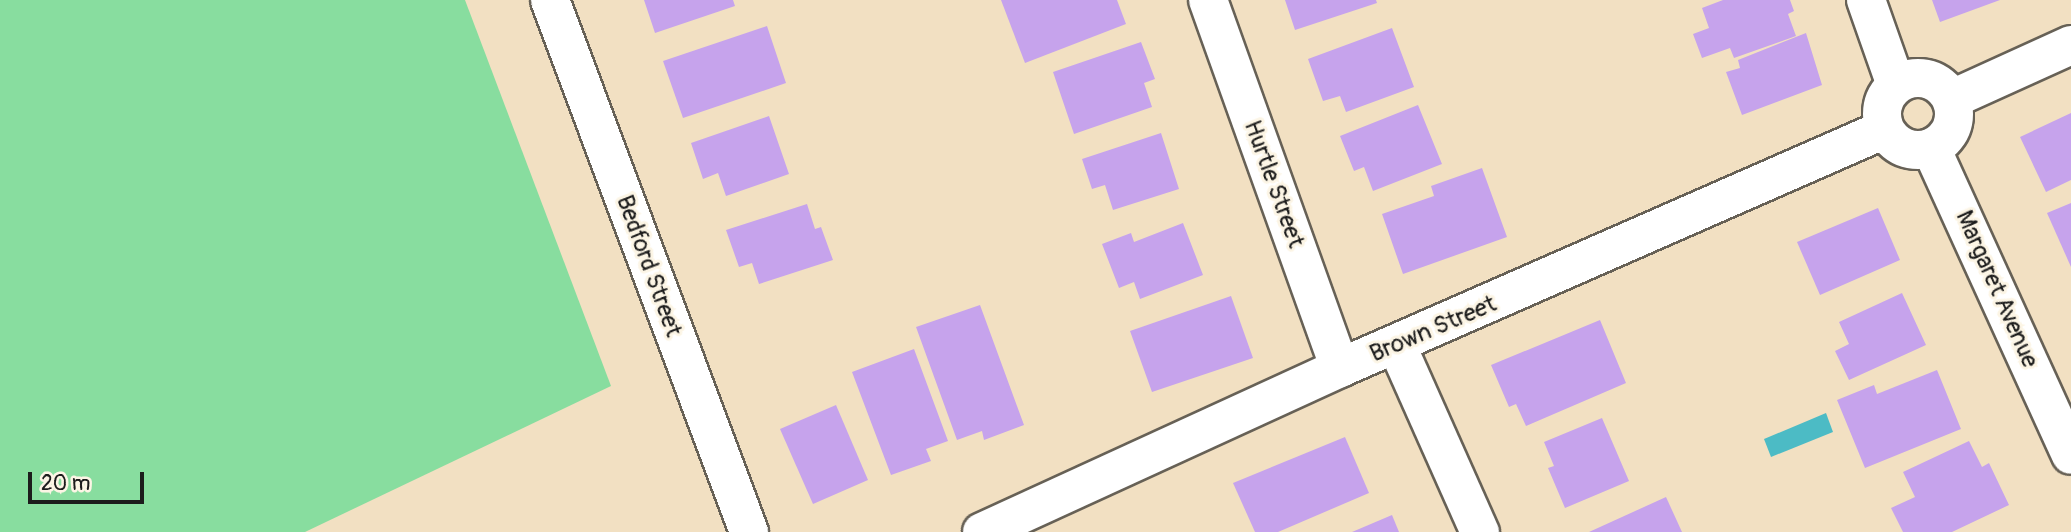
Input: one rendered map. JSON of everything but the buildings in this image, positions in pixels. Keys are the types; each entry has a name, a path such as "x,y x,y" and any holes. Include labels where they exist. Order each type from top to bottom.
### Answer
{"street":[{"name":"Bedford Street","path":"550,0 749,532"},
{"name":"Hurtle Street","path":"1208,0 1340,368"},
{"path":"1866,0 1896,85"},
{"path":"1952,99 2071,45"},
{"path":"1920,77 1933,80 1952,99 1953,124 1947,136 1931,148 1900,146 1885,129 1883,105 1896,85 1920,77"},
{"name":"Brown Street","path":"982,532 1340,368 1397,346 1885,129"},
{"name":"Margaret Avenue","path":"1931,148 2067,438"},
{"path":"1397,346 1480,532"}],"green space":[{"path":"0,0 465,0 611,386 305,532 0,532"}],"water":[{"path":"1826,413 1833,432 1771,457 1764,439"}]}
